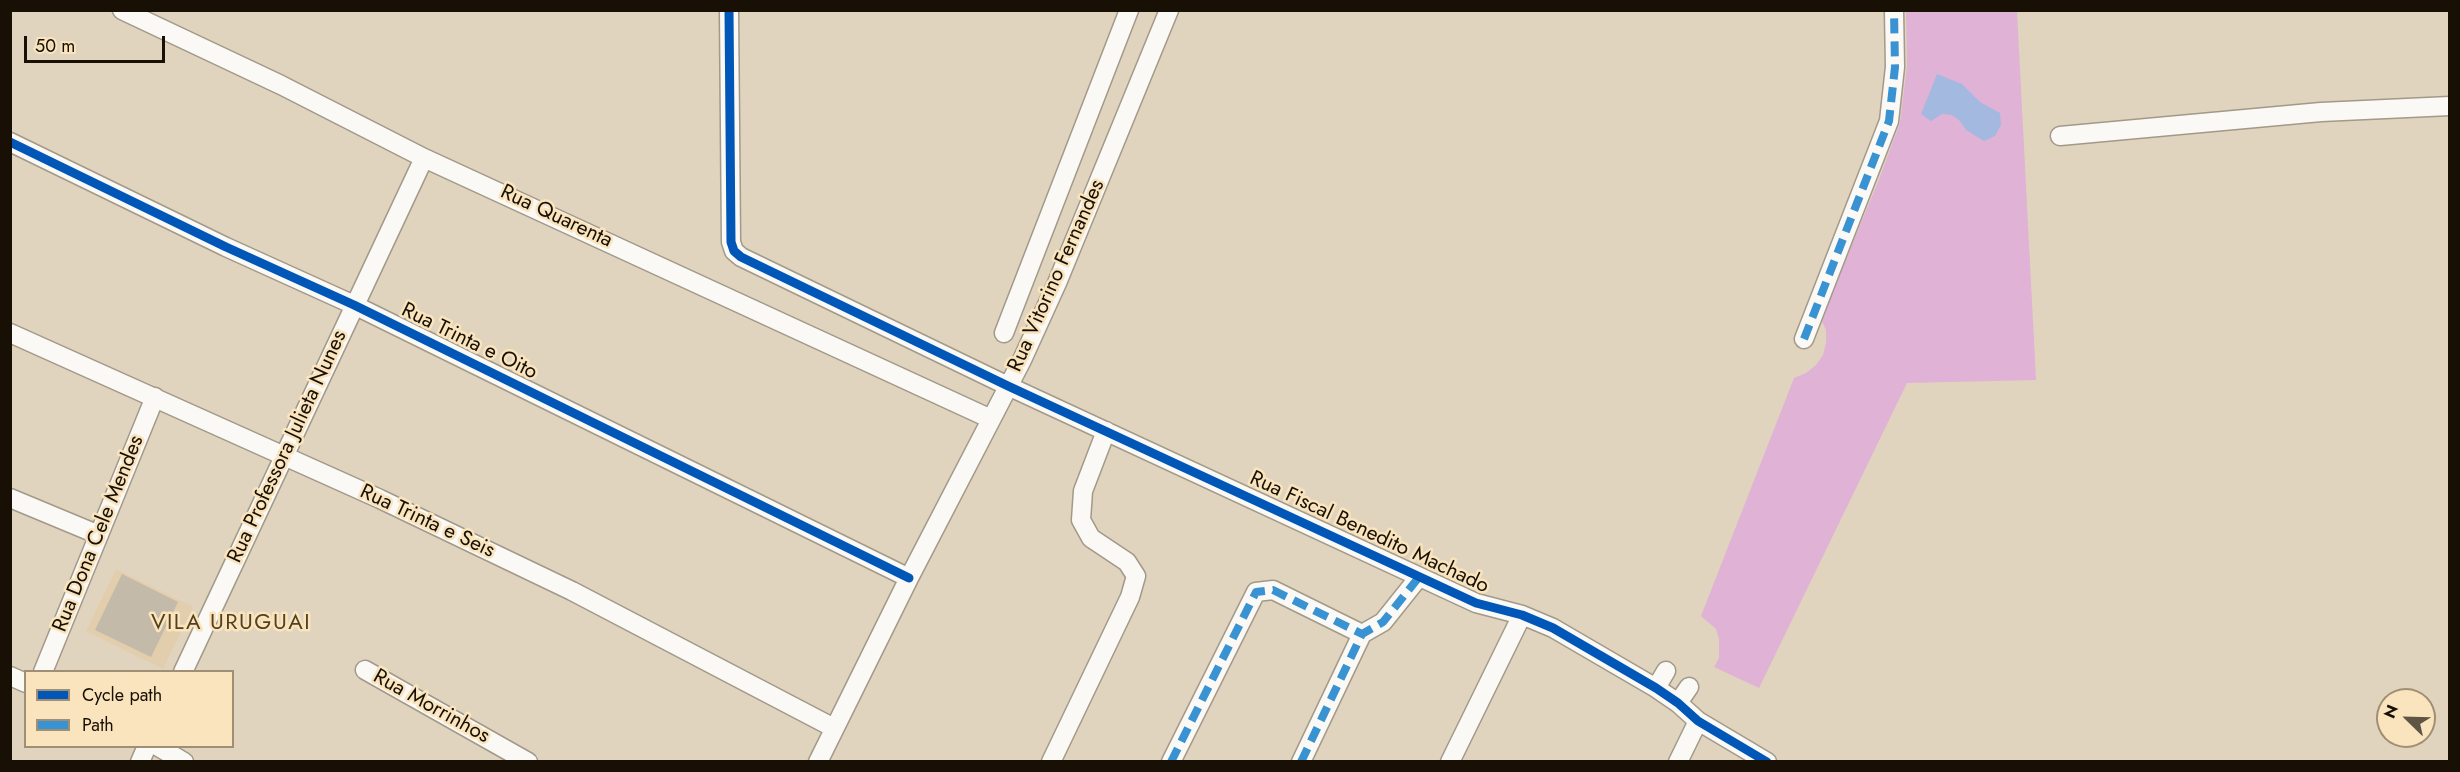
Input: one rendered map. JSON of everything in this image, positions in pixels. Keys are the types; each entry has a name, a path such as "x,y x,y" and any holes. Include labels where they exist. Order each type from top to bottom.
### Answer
{"street":[{"name":"Rua Quarenta","path":"122,10 281,85 424,158 991,419"},
{"name":"Rua Fiscal Benedito Machado","path":"729,10 731,242 734,251 741,257 1008,386 1419,577 1476,603 1522,615 1553,628 1656,688 1698,721 1767,762"},
{"path":"1004,333 1129,10"},
{"name":"Rua Vitorino Fernandes","path":"819,762 1057,284 1169,10"},
{"path":"1804,339 1889,121 1895,67 1894,10"},
{"path":"2060,136 2321,112 2450,106"},
{"name":"Rua Trinta e Oito","path":"10,142 226,247 354,305 909,578"},
{"name":"Rua Professora Julieta Nunes","path":"184,670 424,158"},
{"name":"Rua Trinta e Seis","path":"10,333 380,499 572,591 834,728"},
{"name":"Rua Dona Cele Mendes","path":"44,670 155,397"},
{"path":"1051,762 1130,597 1136,576 1127,562 1091,538 1081,520 1083,491 1106,431"},
{"path":"10,498 99,535"},
{"path":"1301,762 1362,633 1383,622 1419,577"},
{"path":"1171,762 1256,592 1273,590 1362,633"},
{"path":"1450,762 1522,615"},
{"name":"Rua Morrinhos","path":"365,670 528,762"},
{"path":"1656,688 1666,671"},
{"path":"10,676 24,682"},
{"path":"1678,703 1689,687"},
{"path":"1678,762 1698,721"},
{"path":"140,762 147,748"},
{"path":"159,748 184,762"}],"shaded area":[{"path":"1906,11 2017,11 2036,380 1907,383 1759,688 1714,667 1719,658 1719,639 1716,629 1701,616 1794,378 1806,373 1823,355 1826,330 1821,319 1900,123 1907,66"},
{"path":"116,569 193,607 163,669 86,631"}],"water":[{"path":"1937,74 1962,84 1980,102 2000,113 2001,125 1995,136 1984,141 1966,130 1952,115 1942,114 1931,121 1921,114"}],"building":[{"path":"122,574 178,602 151,657 95,630"}],"marked path":[{"path":"1804,339 1889,121 1895,67 1894,10"},
{"path":"1301,762 1362,634 1383,622 1419,577"},
{"path":"1171,762 1256,592 1273,590 1362,634"}],"cycle path":[{"path":"729,10 731,242 734,251 741,257 1008,386 1476,603 1522,615 1553,628 1656,688 1698,721 1767,762"},
{"path":"10,142 226,247 354,305 909,578"}],"district":[{"name":"VILA URUGUAI","path":"231,624"}]}
